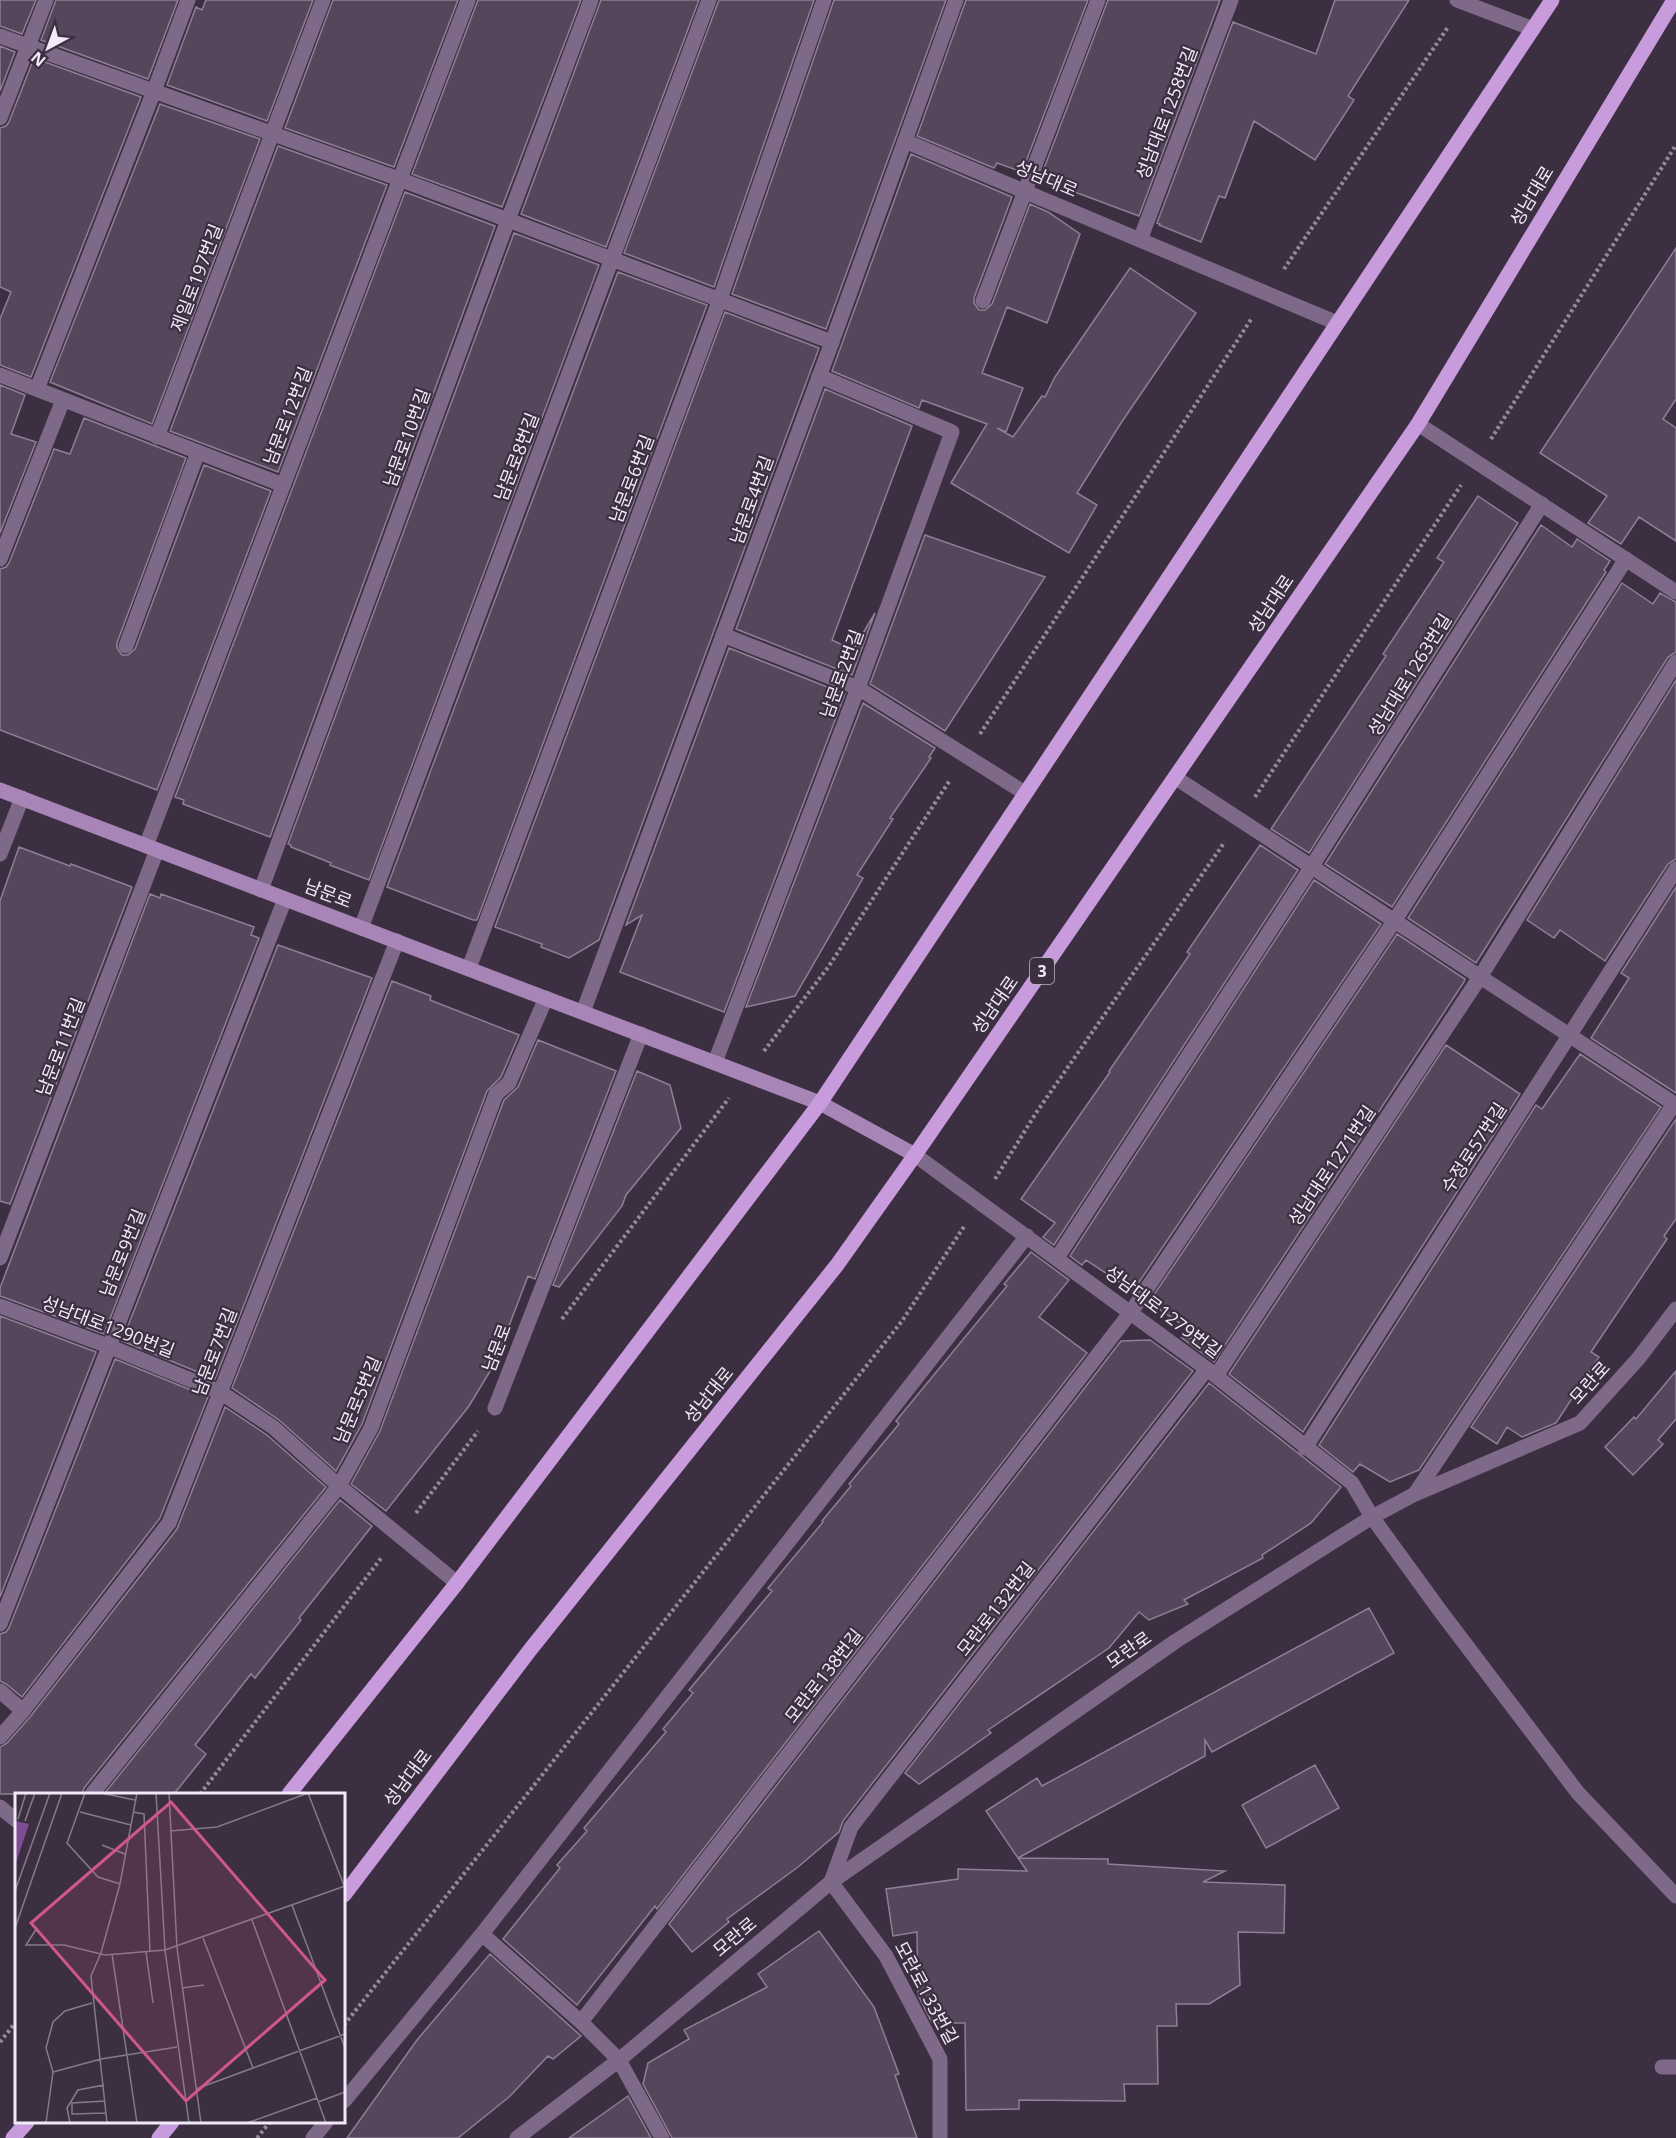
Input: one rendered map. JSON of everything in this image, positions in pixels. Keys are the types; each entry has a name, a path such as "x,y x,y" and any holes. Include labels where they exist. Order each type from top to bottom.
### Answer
{"main road":[{"path":"290,1793 457,1583 820,1103 1552,0"},
{"name":"성남대로","path":"345,1895 530,1650 837,1265 915,1155 1418,424 1674,0"},
{"name":"남문로","path":"0,790 820,1103 915,1155"},
{"path":"14,2138 25,2123"},
{"path":"159,2138 170,2123"}],"street":[{"path":"0,118 46,0"},
{"path":"37,389 188,0"},
{"name":"제일로197번길","path":"157,437 323,0"},
{"name":"남문로12번길","path":"152,848 283,485 468,0"},
{"name":"남문로10번길","path":"261,890 591,0"},
{"name":"남문로8번길","path":"361,927 709,0"},
{"name":"남문로6번길","path":"469,968 720,299 824,0"},
{"name":"남문로4번길","path":"583,1012 832,342 956,0"},
{"path":"983,301 1098,0"},
{"name":"성남대로1258번길","path":"1140,240 1231,0"},
{"path":"1461,2 1533,29"},
{"path":"0,36 399,179 832,342"},
{"name":"성남대로","path":"905,141 1337,323"},
{"path":"0,375 283,485"},
{"name":"남문로2번길","path":"715,1062 858,688 952,432 819,376"},
{"path":"0,559 63,400"},
{"path":"1418,424 1676,592"},
{"path":"126,646 198,452"},
{"name":"성남대로1263번길","path":"1312,866 1542,504"},
{"path":"1131,1312 1395,920 1626,559"},
{"path":"723,635 858,688 1025,793"},
{"path":"1480,977 1676,662"},
{"path":"1176,778 1675,1104 1415,1494"},
{"path":"0,854 22,798"},
{"name":"남문로11번길","path":"0,1258 152,848"},
{"path":"1057,1258 1312,866"},
{"name":"수정로57번길","path":"1305,1448 1676,869"},
{"name":"남문로9번길","path":"0,1624 285,898"},
{"name":"남문로7번길","path":"0,1737 23,1711 169,1523 397,942"},
{"name":"성남대로1271번길","path":"1212,1372 1480,977"},
{"name":"남문로5번길","path":"93,1793 339,1486 371,1428 496,1094 509,1083 546,998"},
{"name":"남문로","path":"495,1408 641,1034"},
{"name":"성남대로1279번길","path":"915,1155 1212,1372 1352,1483 1372,1517 1578,1792 1676,1896"},
{"path":"345,2100 482,1934 1027,1236"},
{"name":"성남대로1290번길","path":"0,1306 108,1346 220,1392 273,1427 339,1486 457,1583"},
{"name":"모란로","path":"517,2138 620,2060 831,1882 1176,1641 1372,1517 1415,1494 1580,1423 1638,1359 1676,1309"},
{"name":"모란로138번길","path":"581,2022 1131,1312"},
{"name":"모란로132번길","path":"831,1882 851,1827 1212,1372"},
{"path":"0,1691 23,1711"},
{"path":"0,1807 15,1819"},
{"name":"모란로133번길","path":"831,1882 886,1956 940,2059 940,2138"},
{"path":"482,1934 620,2060 662,2138"},
{"path":"313,2138 324,2123"}],"path":[{"path":"558,1325 829,966 1268,293 1461,2"},
{"path":"345,2024 902,1321 1036,1113 1240,820 1476,462 1676,145"},
{"path":"201,1793 478,1430"},
{"path":"0,2042 15,2023"},
{"path":"257,2138 268,2123"}],"building":[{"path":"0,0 36,0 22,34 0,26"},
{"path":"56,0 178,0 148,79 41,40"},
{"path":"206,0 313,0 267,121 167,85 196,7 202,10"},
{"path":"333,0 458,0 394,167 285,128"},
{"path":"478,0 581,0 502,207 412,174"},
{"path":"601,0 699,0 606,247 521,214"},
{"path":"719,0 814,0 714,287 624,253"},
{"path":"834,0 946,0 826,329 732,294"},
{"path":"966,0 1088,0 1022,172 997,163 994,168 917,136"},
{"path":"1108,0 1220,0 1139,216 1040,179"},
{"path":"1335,0 1409,0 1348,96 1354,100 1315,160 1254,121 1225,198 1219,196 1201,242 1159,225 1157,223 1233,22 1316,54"},
{"path":"0,46 15,52 0,91"},
{"path":"34,58 141,97 31,377 0,365 0,319 11,292 0,287 0,128 9,122"},
{"path":"160,104 260,139 152,424 50,382"},
{"path":"278,146 387,185 278,472 170,431"},
{"path":"911,154 1012,197 974,298 974,303 979,310 985,310 992,304 1030,204 1048,212 1080,234 1047,323 1007,307 982,373 1023,388 1006,432 997,428 1013,437 1042,396 1045,397 1055,377 1130,268 1196,313 1121,423 1077,493 1097,505 1069,553 951,483 987,424 922,400 919,408 832,371"},
{"path":"405,192 495,226 270,837 183,804 184,800 175,797"},
{"path":"514,233 599,265 369,880 330,865 331,863 288,844"},
{"path":"1676,248 1676,399 1663,419 1676,428 1676,541 1639,517 1621,544 1588,523 1607,496 1540,453"},
{"path":"618,272 707,305 477,920 473,920 387,887"},
{"path":"725,312 819,348 599,940 569,958 541,947 542,944 495,927"},
{"path":"0,385 25,395 11,434 36,442 0,533"},
{"path":"825,389 912,426 832,640 853,650 875,613 852,675 736,629"},
{"path":"84,418 186,458 117,643 117,648 122,655 128,655 135,649 204,465 271,491 157,790 0,730 0,569 9,563 54,449 70,454"},
{"path":"1478,496 1518,523 1309,853 1271,829 1386,656 1383,654 1444,562 1437,558"},
{"path":"1541,525 1572,547 1577,539 1610,561 1604,570 1606,572 1392,907 1325,864"},
{"path":"925,535 1045,577 945,731 870,684"},
{"path":"1622,583 1653,604 1660,593 1676,602 1676,652 1668,657 1476,963 1408,918"},
{"path":"729,648 845,694 724,1012 620,972 642,915 626,925"},
{"path":"1676,680 1676,859 1668,864 1605,961 1560,930 1554,938 1527,920"},
{"path":"863,703 935,748 929,757 931,758 890,818 893,819 857,875 863,878 795,996 746,1007"},
{"path":"1260,845 1298,870 1054,1245 1043,1237 1055,1223 1021,1199 1190,954 1187,952"},
{"path":"19,847 132,887 10,1204 0,1201 0,901"},
{"path":"1314,880 1381,924 1133,1291 1086,1260 1082,1265 1070,1256"},
{"path":"1676,887 1676,1093 1591,1038 1629,978 1621,973"},
{"path":"150,894 160,898 161,894 254,927 251,935 259,938 104,1334 0,1296 0,1288"},
{"path":"1397,934 1465,979 1464,982 1214,1362 1182,1338 1201,1338 1149,1302"},
{"path":"278,945 372,978 215,1379 122,1341"},
{"path":"392,981 431,996 430,1000 519,1035 501,1077 487,1091 362,1424 336,1471 279,1420 232,1388"},
{"path":"538,1040 616,1071 535,1279 528,1276 495,1363 469,1406 386,1511 351,1484 380,1431 504,1100 518,1087"},
{"path":"1446,1045 1520,1094 1303,1432 1229,1374"},
{"path":"1580,1054 1661,1107 1419,1470 1390,1482 1360,1464 1353,1472 1319,1445 1536,1105 1542,1109"},
{"path":"637,1071 670,1085 681,1128 626,1195 622,1206 559,1287 553,1285"},
{"path":"1676,1119 1676,1219 1664,1236 1667,1239 1591,1352 1599,1357 1556,1423 1522,1437 1507,1427 1497,1444 1471,1427"},
{"path":"1031,1252 1069,1280 1039,1317 1087,1353 657,1909 655,1906 577,2005 503,1939 560,1868 557,1865 587,1831 584,1828 666,1732 663,1729 693,1693 689,1690 772,1591 768,1588 823,1522 851,1486 849,1484 899,1424 896,1421 1007,1286 1004,1284"},
{"path":"0,1316 96,1352 0,1597"},
{"path":"1150,1340 1193,1371 843,1821 839,1832 798,1867 727,1919 729,1922 692,1952 669,1924 1121,1341"},
{"path":"115,1359 208,1397 160,1518 22,1697 0,1681 0,1634 9,1628"},
{"path":"1676,1371 1676,1419 1658,1440 1663,1444 1633,1475 1605,1447 1634,1417 1636,1419"},
{"path":"1209,1383 1341,1487 1311,1523 1262,1555 1263,1558 1184,1600 1188,1604 1149,1620 1139,1612 1109,1648 988,1730 991,1733 919,1784 905,1773"},
{"path":"225,1407 267,1435 326,1487 84,1788 82,1793 0,1794 0,1747 7,1743 30,1717 177,1529"},
{"path":"340,1500 372,1526 255,1678 251,1674 195,1745 206,1754 175,1793 105,1793"},
{"path":"1369,1608 1394,1653 1212,1752 1205,1740 1205,1756 1018,1858 986,1811 1037,1778 1042,1786"},
{"path":"1315,1765 1339,1808 1266,1848 1242,1805"},
{"path":"1018,1858 1108,1859 1108,1864 1225,1871 1203,1882 1285,1885 1284,1933 1238,1932 1240,1985 1209,2004 1176,2004 1177,2026 1157,2026 1158,2084 1124,2084 1125,2101 1019,2100 1019,2109 966,2110 965,2023 932,2023 918,1995 917,1932 893,1936 886,1889 958,1879 958,1869 1027,1871"},
{"path":"819,1931 874,2007 899,2074 895,2075 917,2138 672,2138 643,2084 648,2063 689,2039 684,2030 767,1987 758,1974"},
{"path":"490,1954 581,2036 553,2059 548,2056 509,2097 458,2138 347,2138 417,2040"},
{"path":"628,2096 651,2138 569,2138"}]}
